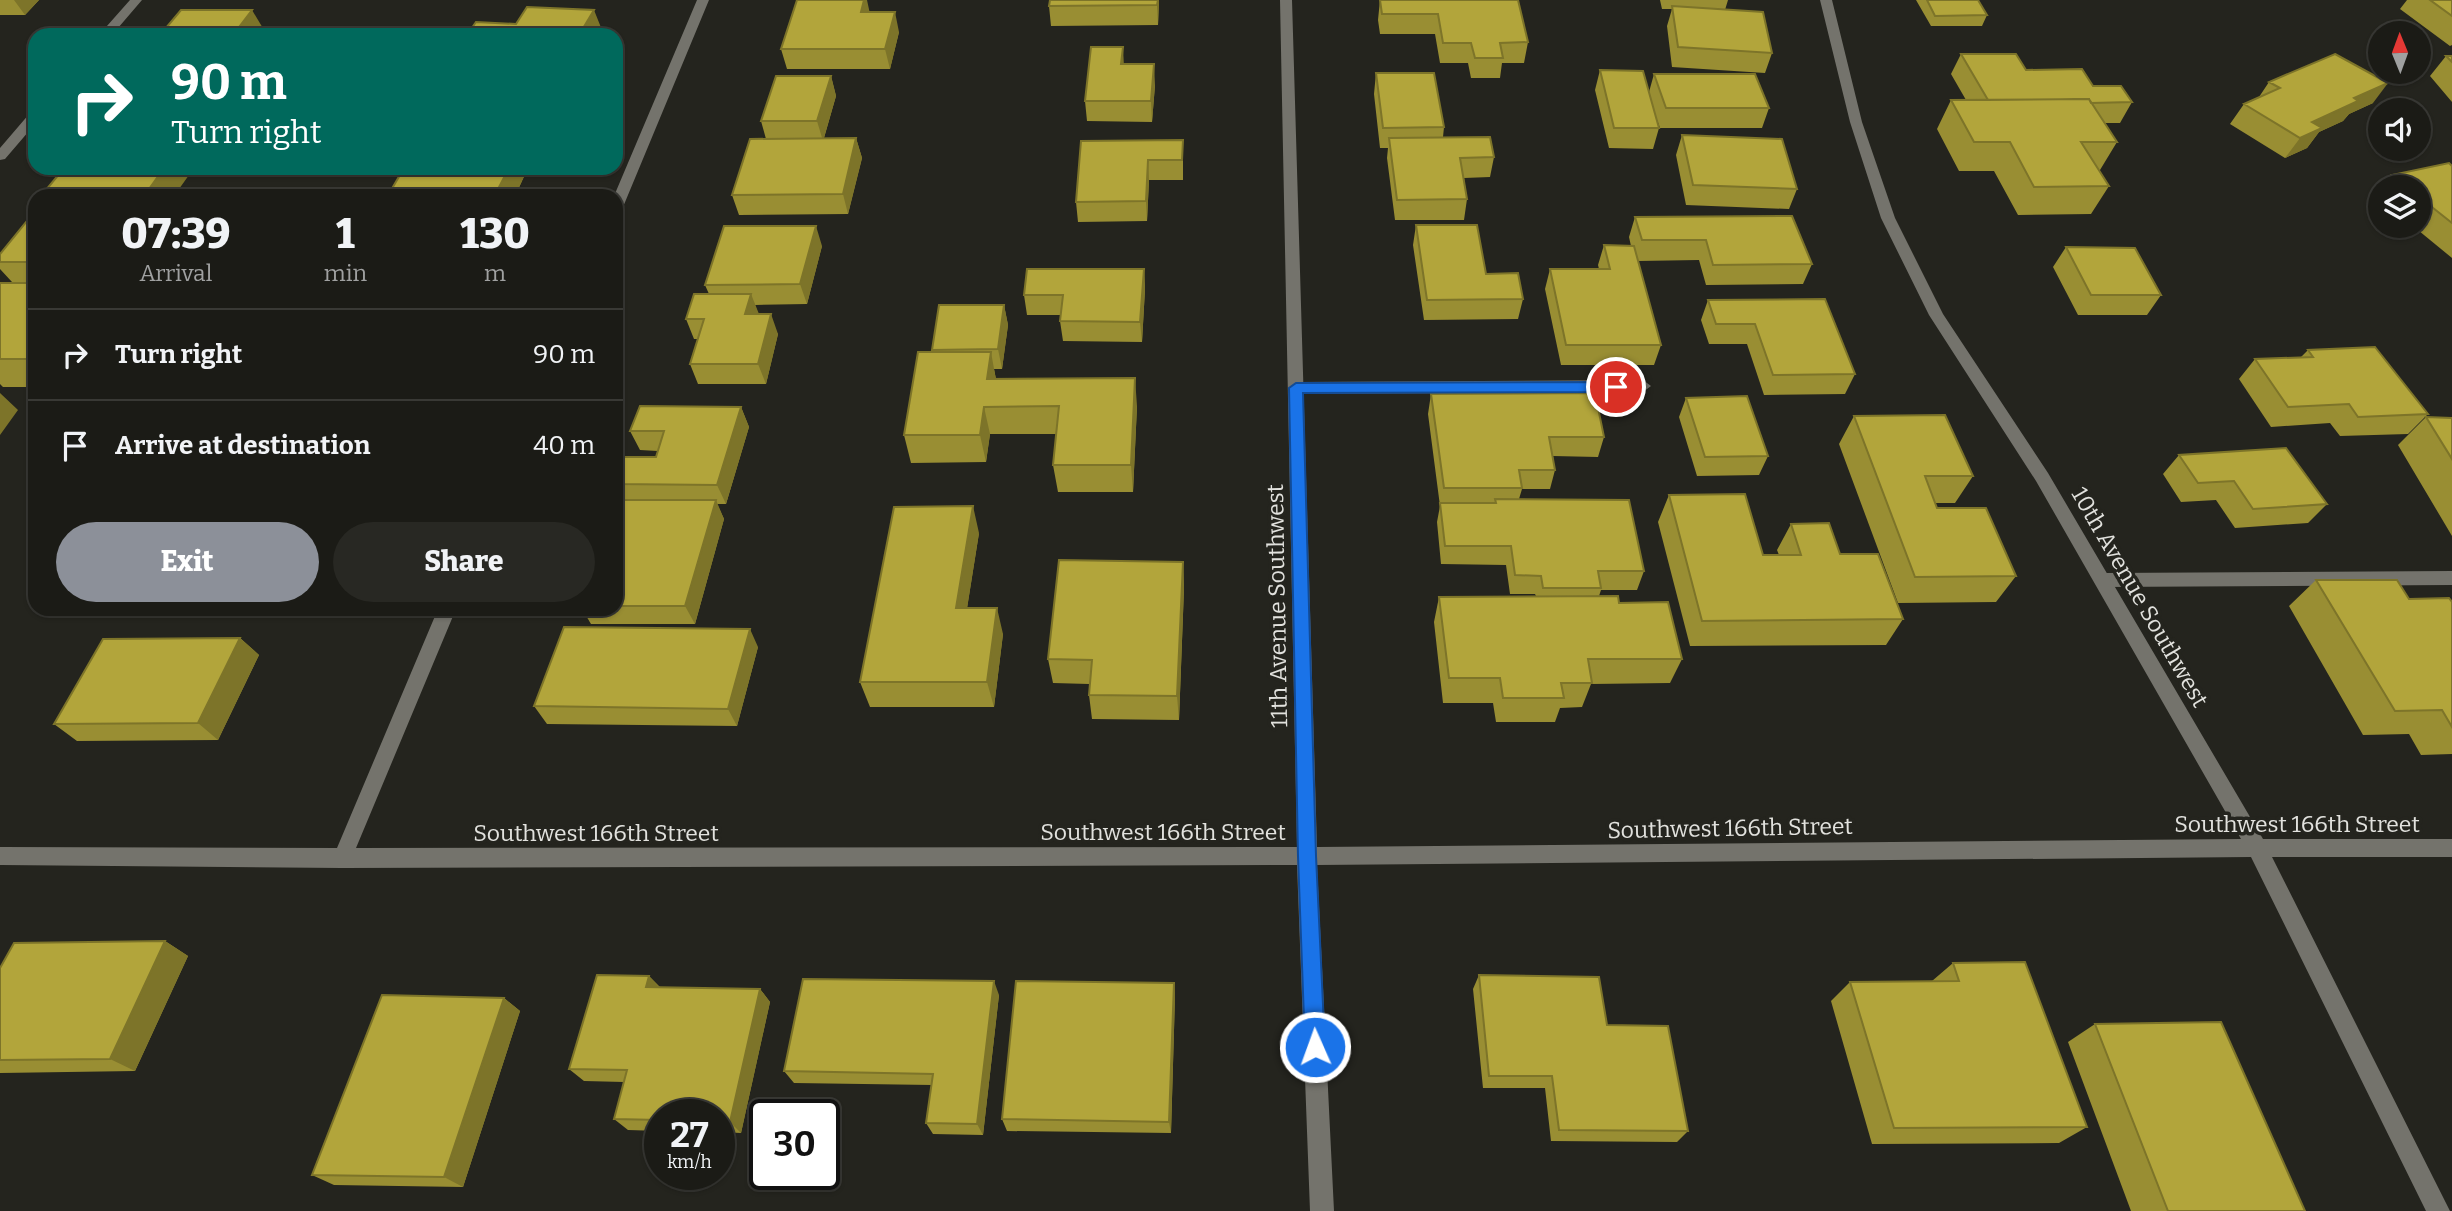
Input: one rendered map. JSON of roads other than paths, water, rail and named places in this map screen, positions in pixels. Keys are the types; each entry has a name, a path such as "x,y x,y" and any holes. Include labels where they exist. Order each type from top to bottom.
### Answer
{"street":[{"path":"111,28 136,0"},
{"path":"623,191 703,0"},
{"name":"11th Avenue Southwest","path":"1286,0 1307,856 1322,1211"},
{"name":"10th Avenue Southwest","path":"1826,0 1856,122 1888,218 1936,315 2042,477 2257,848 2438,1211"},
{"path":"0,156 28,124"},
{"path":"1296,388 1643,386"},
{"path":"2103,580 2452,578"},
{"path":"342,859 444,616"},
{"name":"Southwest 166th Street","path":"0,856 342,859 1307,856 2452,848"}]}
